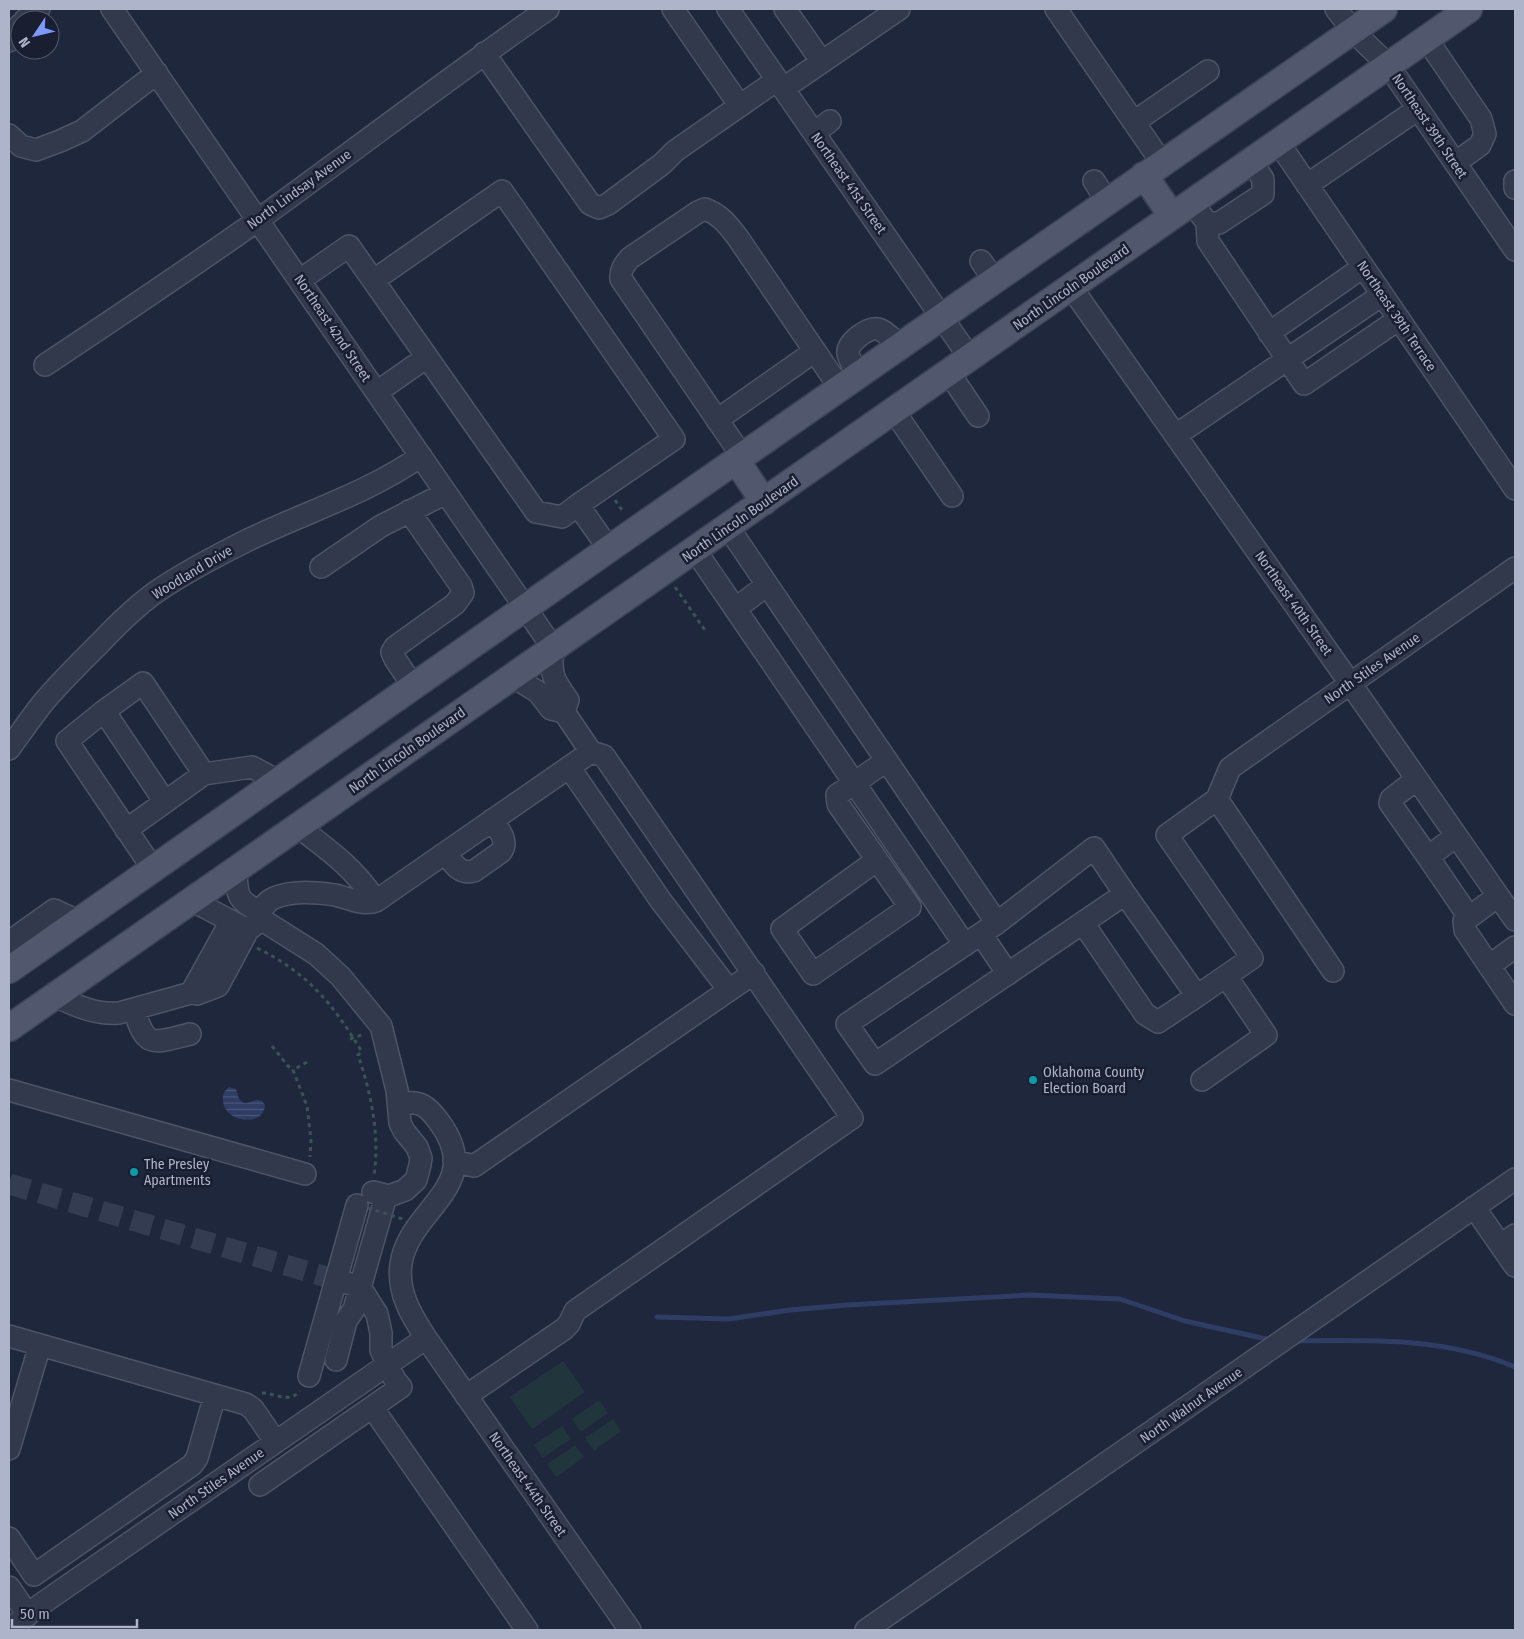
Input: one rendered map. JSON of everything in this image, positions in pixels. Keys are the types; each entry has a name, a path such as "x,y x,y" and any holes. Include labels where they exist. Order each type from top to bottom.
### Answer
{"main road":[{"path":"9,970 941,317 987,270 1100,191 1153,169 1384,9"},
{"name":"North Lincoln Boulevard","path":"9,1028 1071,286 1190,214 1251,161 1469,9"},
{"path":"1153,169 1190,214"},
{"path":"739,458 764,502"}],"street":[{"name":"Northeast 42nd Street","path":"112,9 553,648"},
{"name":"North Lindsay Avenue","path":"45,365 149,296 258,219 484,53 548,9"},
{"path":"673,9 740,106"},
{"name":"Northeast 41st Street","path":"728,9 780,84 822,127 941,317 970,358"},
{"path":"785,9 822,62"},
{"path":"484,53 590,204 599,208 608,204 662,164 675,151 740,106 822,62 898,9"},
{"path":"1056,9 1134,122 1153,169"},
{"name":"Northeast 39th Street","path":"1336,9 1353,31 1388,64 1515,250"},
{"path":"1426,38 1481,119 1485,134 1480,145 1455,163"},
{"path":"1134,122 1208,71"},
{"path":"9,135 21,146 36,150 60,142 82,131 157,73"},
{"path":"1307,184 1418,109"},
{"name":"Northeast 39th Terrace","path":"1278,142 1515,489"},
{"path":"1515,181 1515,188"},
{"path":"300,280 350,246 536,512 562,517 674,439 502,191 374,280"},
{"path":"739,458 717,420 621,279 620,273 623,266 630,258 698,212 705,209 714,213 724,220 738,238 815,351 849,382"},
{"path":"1190,214 1304,384 1399,319"},
{"path":"1269,333 1363,267"},
{"name":"Northeast 40th Street","path":"1071,286 1515,920"},
{"path":"1176,435 1382,295"},
{"path":"717,420 815,351"},
{"path":"377,392 427,357"},
{"path":"948,373 978,416"},
{"path":"894,411 952,496"},
{"name":"Woodland Drive","path":"9,750 42,704 64,679 121,622 154,594 178,578 247,540 367,488 397,472 421,456"},
{"path":"322,567 381,526 446,493"},
{"path":"578,505 609,549"},
{"path":"409,511 461,586 463,593 455,604 395,647 392,652 413,686"},
{"path":"728,527 886,761 981,934 1008,974"},
{"path":"694,550 855,782 981,934"},
{"name":"North Stiles Avenue","path":"1217,799 1230,768 1515,568"},
{"path":"735,609 767,585"},
{"path":"553,648 552,675 568,700 564,712"},
{"path":"466,1396 564,1329 569,1324 575,1311 852,1118 604,756 591,752 564,712 551,709 538,692 512,676"},
{"path":"153,869 67,741 143,684 204,774"},
{"path":"104,712 165,802"},
{"path":"54,996 79,1007 100,1013 119,1013 191,994 251,926 265,903 272,898 302,893 334,895 366,903 376,901 591,752"},
{"path":"877,860 782,929 814,974 910,907 838,804 837,795 886,761"},
{"path":"569,767 661,901 729,990"},
{"path":"126,830 204,774 252,768 278,781"},
{"path":"1417,779 1391,799 1390,802 1469,917"},
{"path":"1083,923 1145,1014 1158,1022 1252,958 1167,835 1217,799 1333,971"},
{"path":"446,852 460,870 474,871 504,849 504,839 492,820"},
{"path":"297,826 347,864 376,901"},
{"path":"1428,857 1456,836"},
{"path":"1125,894 875,1064 847,1024 981,934 1094,848 1197,996"},
{"path":"236,869 236,890 240,899 248,906 251,926"},
{"path":"1498,896 1464,921 1466,930 1515,1004"},
{"path":"191,900 316,954 341,977 366,1009 378,1020 385,1035 386,1051 399,1103 401,1126 418,1147 421,1158 417,1176 411,1185 398,1194 372,1196"},
{"path":"9,942 54,910 78,921"},
{"path":"1489,966 1515,947"},
{"path":"399,1103 415,1102 428,1109 448,1136 454,1151 454,1161 474,1166 754,973"},
{"path":"1202,1080 1266,1035 1226,976"},
{"path":"134,1009 143,1034 152,1041 161,1041 190,1034"},
{"path":"9,1090 305,1174"},
{"name":"Northeast 44th Street","path":"454,1161 447,1188 410,1236 406,1245 400,1272 402,1292 411,1313 426,1338 630,1630"},
{"name":"North Walnut Avenue","path":"866,1630 1515,1179"},
{"path":"336,1360 346,1321 354,1309 354,1285 372,1196"},
{"path":"309,1376 372,1196"},
{"path":"1474,1207 1508,1240 1515,1266"},
{"path":"250,1459 263,1483 400,1387 381,1350 381,1333 377,1314 354,1285"},
{"path":"9,1336 250,1405 275,1441"},
{"name":"North Stiles Avenue","path":"19,1625 275,1441 426,1338"},
{"path":"9,1449 40,1345"},
{"path":"9,1538 34,1575 195,1462 215,1395"},
{"path":"372,1407 527,1630"},
{"path":"9,1586 19,1625"}],"path":[{"path":"673,585 707,633"},
{"path":"251,926 287,966 313,985 339,1016 362,1052 358,1055 370,1092 377,1156 372,1196 406,1220"},
{"path":"272,1046 293,1070 307,1106 311,1140 305,1174"},
{"path":"293,1070 307,1062"}],"shaded area":[{"path":"563,1361 585,1392 532,1429 510,1397"},
{"path":"599,1400 608,1413 581,1432 572,1419"},
{"path":"613,1419 621,1431 594,1451 585,1438"},
{"path":"562,1426 571,1439 543,1458 534,1445"},
{"path":"575,1445 584,1457 556,1477 547,1464"}],"water":[{"path":"229,1087 236,1089 239,1099 244,1103 257,1100 262,1101 265,1105 263,1113 257,1118 249,1120 233,1116 226,1110 223,1102 224,1092"}],"waterway":[{"path":"657,1317 729,1319 790,1310 847,1305 1030,1295 1120,1299 1185,1321 1271,1340"},
{"path":"1294,1341 1350,1340 1434,1345 1489,1357 1515,1367"}],"tunnel":[{"path":"9,1184 347,1283"}],"place":[{"name":"Oklahoma County Election Board","path":"1033,1080"},
{"name":"The Presley Apartments","path":"134,1172"}]}
